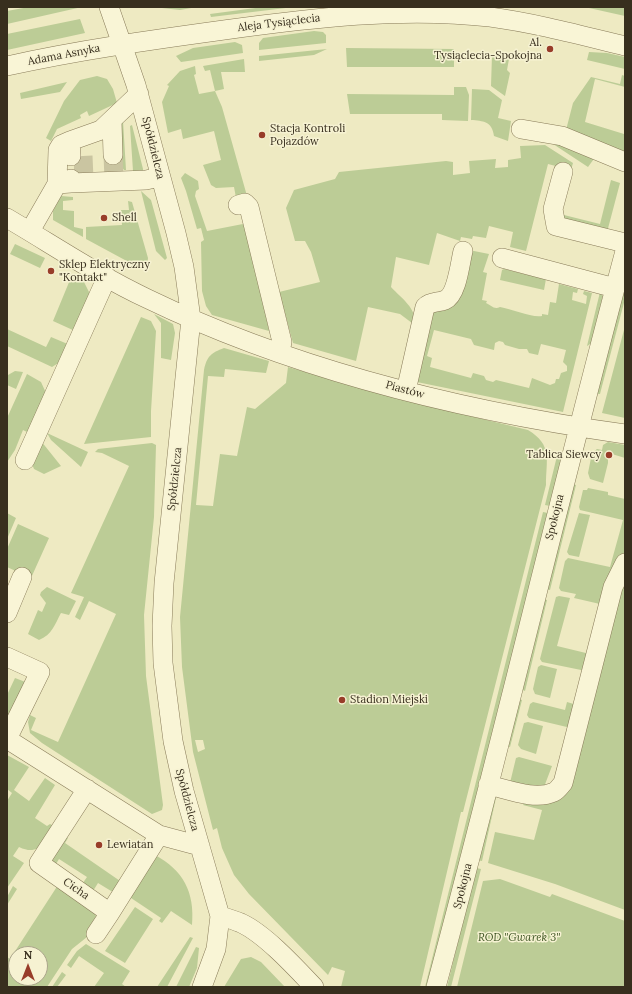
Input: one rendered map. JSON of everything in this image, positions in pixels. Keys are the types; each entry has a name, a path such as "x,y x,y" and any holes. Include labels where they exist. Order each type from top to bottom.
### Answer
{"street":[{"name":"Spółdzielcza","path":"109,7 139,94 182,261 191,319 164,583 162,626 166,696 173,741 184,791 220,916"},
{"name":"Aleja Tysiąclecia","path":"122,44 329,17 375,14 441,14 490,17 550,28 625,46"},
{"name":"Adama Asnyka","path":"7,66 122,44"},
{"path":"73,182 58,150 61,145 76,147 106,126 139,94"},
{"path":"106,126 107,155"},
{"path":"521,129 562,136 625,162"},
{"path":"563,172 553,209 556,226 625,244"},
{"path":"30,231 73,182 146,180 160,177"},
{"path":"238,205 245,203 249,207 282,342 280,352"},
{"name":"Piastów","path":"7,218 107,278 145,298 191,319 280,352 406,391 472,406 625,434"},
{"path":"406,391 425,308 429,304 444,301 450,297 454,291 463,251"},
{"name":"Spokojna","path":"436,987 578,426 625,251"},
{"path":"502,258 615,288"},
{"path":"25,460 107,278"},
{"path":"488,785 526,794 542,795 555,791 563,783 613,587 625,563"},
{"path":"7,613 22,577"},
{"path":"7,656 40,672 7,739 159,835 200,846"},
{"name":"Cicha","path":"87,789 39,863 110,913"},
{"path":"96,934 159,835"},
{"path":"202,987 216,949 220,916 242,924 263,939 285,957 314,987"}],"green space":[{"path":"29,7 82,7 7,24 7,11"},
{"path":"153,7 197,7 180,10"},
{"path":"263,7 294,7 211,17 210,14"},
{"path":"589,7 625,7 625,16 589,8"},
{"path":"80,19 85,33 7,50 7,34"},
{"path":"314,31 323,32 326,35 326,43 259,50 259,43 263,38"},
{"path":"235,42 242,45 243,53 181,62 176,56 193,48"},
{"path":"346,48 454,49 454,67 347,67"},
{"path":"327,49 314,55 259,61 259,56"},
{"path":"589,52 607,53 625,57 625,69 587,60"},
{"path":"492,55 509,59 507,70 510,73 505,96 491,86"},
{"path":"244,59 245,72 221,72 224,89 215,91 210,70 205,71 203,66"},
{"path":"195,66 196,74 194,75 199,94 215,91 222,107 247,196 237,203 234,187 216,188 211,185 203,165 221,160 214,131 183,139 181,129 168,133 162,102 169,86 167,85 180,71"},
{"path":"622,75 625,76 625,87 595,79 585,122 624,134 625,130 625,158 565,134 573,103 591,77 620,84"},
{"path":"97,76 107,79 113,89 117,103 89,116 87,111 80,115 81,118 57,129 51,141 46,138 64,101 80,80"},
{"path":"67,82 60,92 21,99 20,93"},
{"path":"454,87 466,87 469,95 468,121 442,120 442,114 350,114 347,94 454,95"},
{"path":"472,89 489,90 502,100 498,118 511,121 508,141 494,136 491,127 486,123 471,120"},
{"path":"123,121 126,170 124,170 121,165 119,154 121,124"},
{"path":"132,125 143,172 133,171 130,126"},
{"path":"547,140 596,156 588,167"},
{"path":"545,145 573,163 571,170 548,164 526,251 510,247 513,232 489,226 486,238 473,236 472,239 461,237 460,241 437,233 429,265 396,257 391,287 411,308 414,314 416,326 400,314 368,307 356,361 293,343 279,292 320,282 311,252 305,241 295,241 286,208 294,190 335,179 339,172 446,161 453,162 453,175 470,173 469,161 496,159 495,168 508,167 508,160 521,158 520,146"},
{"path":"185,173 198,181 199,189 196,191 195,196 207,231 248,223 269,331 212,315 206,306 202,291 201,242 204,240 201,228 197,229 181,178"},
{"path":"611,180 620,183 606,236 558,221 560,214 600,224"},
{"path":"141,191 151,200 167,258 165,260 156,251"},
{"path":"61,196 73,197 73,200 63,201 63,210 74,211 74,227 83,229 83,237 53,220 53,211"},
{"path":"128,201 132,202 148,258 147,266 136,266 86,239 86,227 122,225 121,210 129,210"},
{"path":"15,244 45,258 40,268 10,254"},
{"path":"469,250 489,254 483,272 487,273 482,300 487,301 486,303 494,308 500,307 527,315 542,316 542,314 548,315 550,302 556,303 559,284 578,289 577,293 573,292 572,300 586,304 587,296 583,294 584,291 592,293 563,412 412,381 430,310","holes":["434,330 471,339 474,345 494,350 495,343 499,341 503,342 505,345 519,349 527,349 529,353 538,355 541,344 566,350 563,362 567,366 567,371 561,373 559,379 556,379 555,383 550,385 532,378 529,388 496,380 493,382 486,380 484,376 473,373 471,378 430,367 432,358 427,356"]},
{"path":"504,269 546,279 544,290 500,280 502,270"},
{"path":"72,275 84,282 90,294 75,331 53,321"},
{"path":"625,278 625,299 600,394 597,394"},
{"path":"600,292 603,296 592,343 587,346"},
{"path":"154,314 173,324 175,333 171,360 161,358 161,323"},
{"path":"141,317 151,321 156,331 151,411 151,437 84,444"},
{"path":"625,326 625,418 602,413"},
{"path":"7,329 46,347 51,337 70,345 60,362 52,367 7,346"},
{"name":"Stadion Miejski","path":"224,348 269,361 266,373 225,369 224,377 208,376 196,505 213,506 220,454 237,456 247,407 255,409 286,383 288,367 404,400 528,430 541,441 545,447 547,461 546,485 463,812 461,812 420,987 341,987 345,971 332,967 328,975 249,894 234,875 222,848 217,828 213,830 193,752 182,667 180,617 204,370 208,358 213,353","holes":["195,740 203,740 205,749 198,752"]},
{"path":"15,371 23,372 16,389 7,385 8,375"},
{"path":"27,374 41,382 46,393 29,433 23,430 15,450 7,462 7,418"},
{"path":"47,433 88,452 81,467 51,440"},
{"path":"41,441 61,466 44,474 34,469 32,464"},
{"path":"608,442 625,445 625,458 612,454 608,456 608,463 603,483 590,479 588,473 592,453 597,449 602,450 603,445"},
{"path":"152,443 156,445 154,517 144,615 146,676 163,805 162,810 152,814 42,743 30,733 28,722 30,715 36,718 31,730 58,742 116,614 89,601 80,620 75,617 84,597 71,593 129,466 102,453 95,452 98,449"},
{"path":"557,456 562,457 550,506 545,505"},
{"path":"572,484 576,485 550,590 545,589"},
{"path":"588,488 608,492 608,495 625,499 625,555 600,604 574,598 576,594 561,591 559,588 565,561 568,558 610,567 623,520 580,510 579,507 583,490 587,490"},
{"path":"543,512 548,513 428,987 425,987"},
{"path":"7,513 16,518 7,539"},
{"path":"579,513 590,515 579,557 569,555 567,552"},
{"path":"18,524 49,538 31,578 7,567 7,549"},
{"path":"625,579 625,910 555,884 488,863 495,832 534,840 542,810 523,805 526,799 549,798"},
{"path":"47,587 76,601 69,615 61,613 50,632 39,640 28,634 38,610 42,612 46,603 40,595 41,592"},
{"path":"559,596 570,598 557,646 590,654 586,671 542,662 540,659 556,597"},
{"path":"542,599 547,600 525,691 520,689"},
{"path":"541,665 557,669 550,698 535,694 533,689 538,667"},
{"path":"15,678 28,683 15,713 7,717 7,695"},
{"path":"517,699 522,700 510,747 505,746"},
{"path":"533,702 565,710 567,702 577,705 571,728 529,718 527,715 530,704"},
{"path":"528,722 543,726 536,754 521,749 518,745 524,723"},
{"path":"7,755 29,767 14,790 29,801 45,778 55,785 35,818 47,826 50,824 54,826 44,842 36,849 26,850 19,847 13,856 24,863 7,888 7,801 12,793 7,789"},
{"path":"519,757 552,766 544,787 509,787 516,758"},
{"path":"496,798 482,861 477,860 492,799"},
{"path":"61,834 68,838 65,843 123,883 116,894 98,883 93,891 80,887 87,877 59,859 53,869 48,858"},
{"path":"155,855 173,868 185,883 191,902 192,925 171,911 162,923 159,921 161,918 128,896"},
{"path":"476,868 481,869 451,987 447,987"},
{"name":"ROD \"Gwarek 3\"","path":"500,879 550,897 552,894 625,921 625,987 457,987 483,881"},
{"path":"58,885 95,911 97,924 87,937 72,949 48,985 48,946 18,946"},
{"path":"13,886 17,889 7,905 7,897"},
{"path":"135,907 153,919 125,963 105,951"},
{"path":"190,937 193,938 167,987 157,987"},
{"path":"86,944 130,971 122,984 126,987 94,987 104,973 79,956 71,968 67,965 77,951"},
{"path":"196,947 199,948 197,968 189,987 176,987"},
{"path":"7,957 8,986 47,987 7,987"},
{"path":"251,957 261,962 285,987 224,987 241,959"},
{"path":"62,972 66,975 57,987 52,987"}],"tunnel":[{"path":"113,155 114,178"},
{"path":"83,156 84,179"}],"place":[{"name":"Al. Tysiąclecia-Spokojna","path":"550,49"},
{"name":"Stacja Kontroli Pojazdów","path":"262,135"},
{"name":"Shell","path":"104,218"},
{"name":"Sklep Elektryczny \"Kontakt\"","path":"51,271"},
{"name":"Tablica Siewcy","path":"609,455"},
{"name":"Stadion Miejski","path":"342,700"},
{"name":"Lewiatan","path":"99,845"}]}
